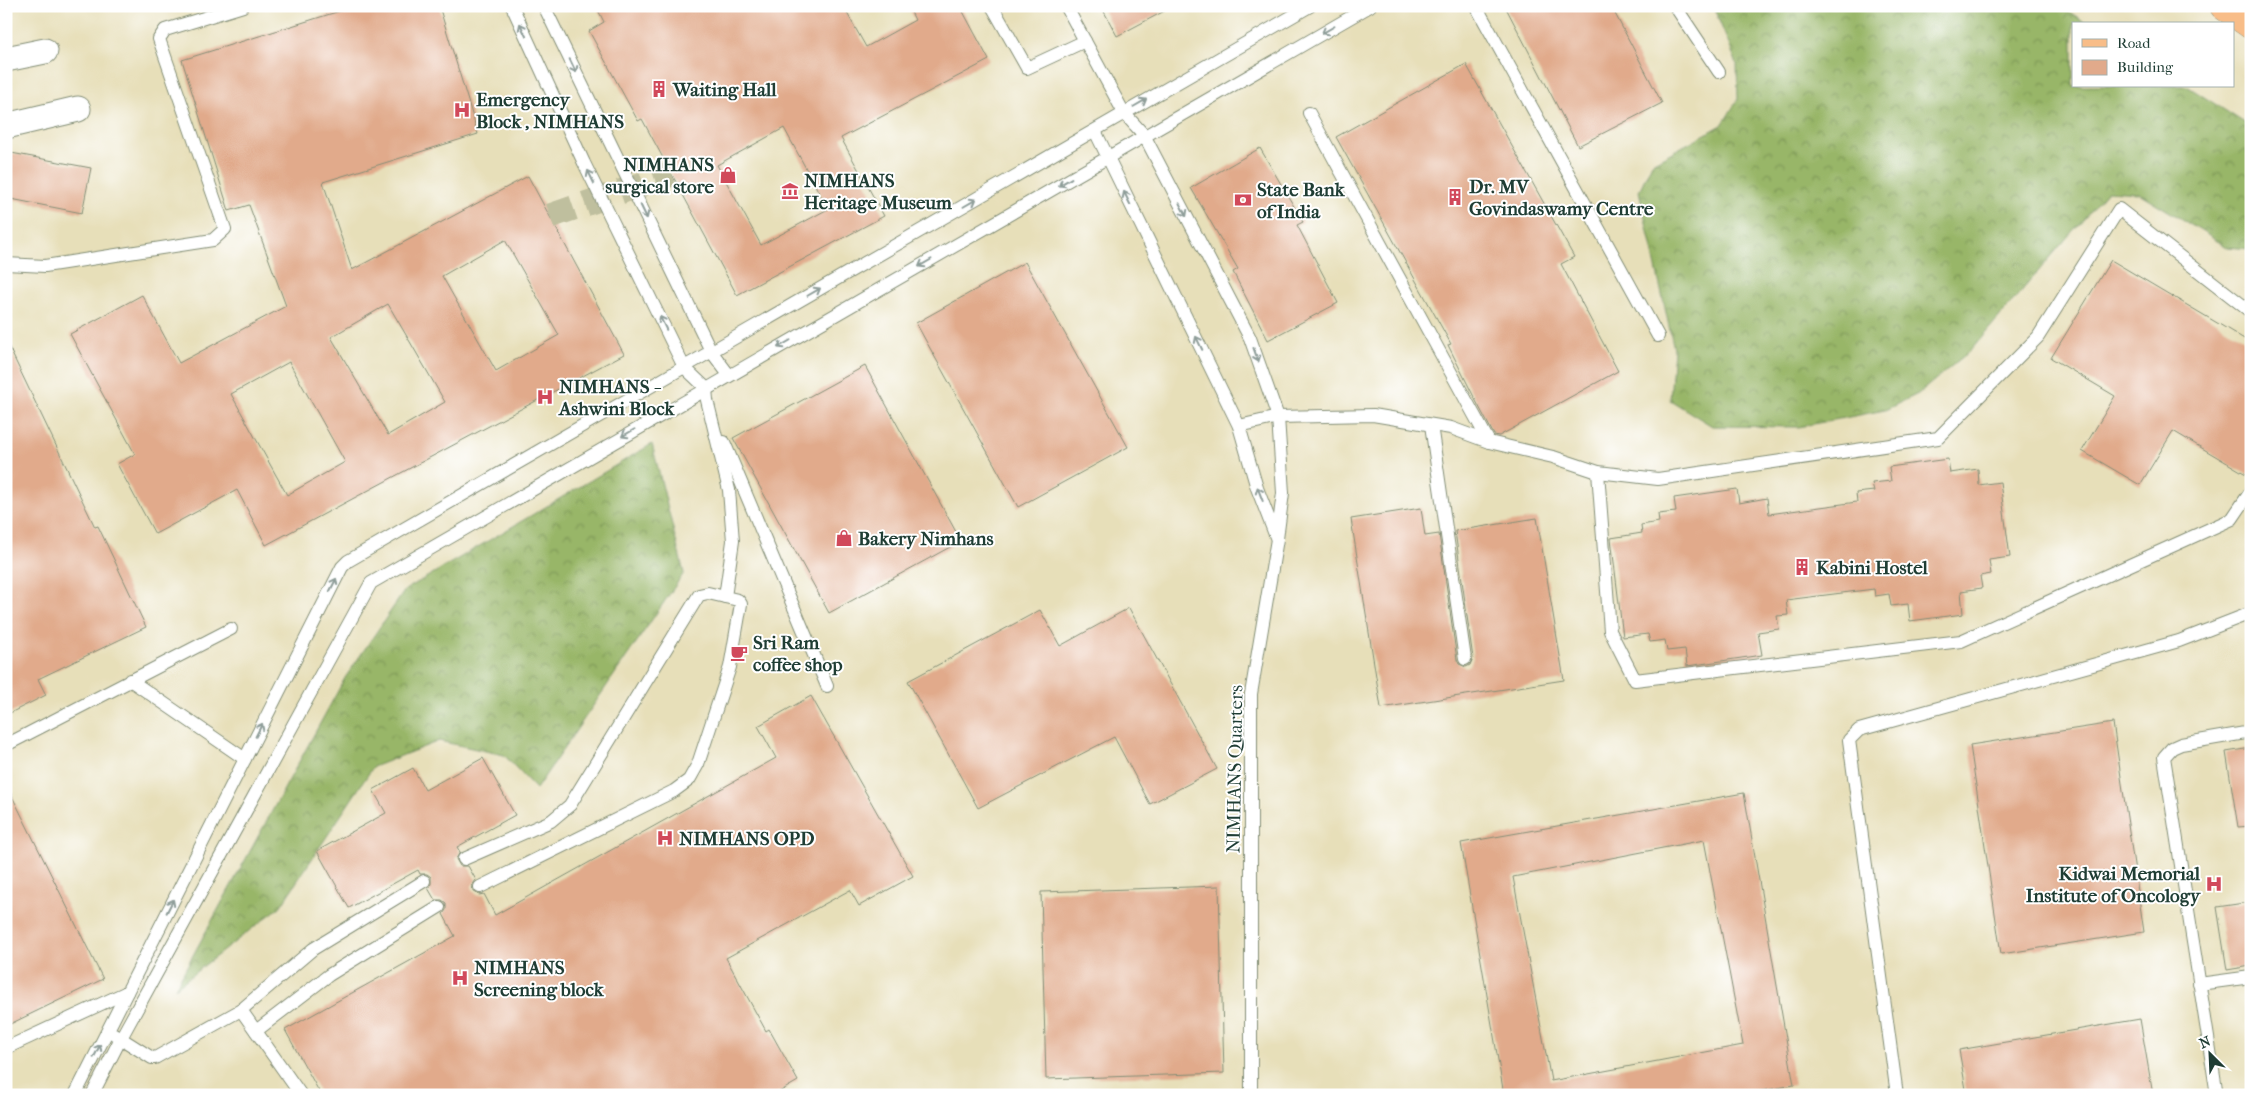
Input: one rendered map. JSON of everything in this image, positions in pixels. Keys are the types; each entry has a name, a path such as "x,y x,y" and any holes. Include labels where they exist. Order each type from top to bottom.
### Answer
{"main road":[{"path":"2224,6 2251,25"}],"street":[{"path":"6,59 45,51"},
{"path":"6,126 78,109"}],"lane":[{"path":"6,264 45,266 213,240 220,236 225,228 158,39 165,30 243,6"},
{"path":"512,6 584,163 684,367 707,394 827,686"},
{"path":"544,6 711,351 729,376"},
{"path":"992,6 1027,68 1085,41"},
{"name":"NIMHANS Quarters","path":"1066,6 1124,112 1144,135 1250,338 1278,417 1283,493 1251,694 1251,1095"},
{"path":"75,1095 342,567 348,561 1095,132 1124,112 1310,6"},
{"path":"92,1095 121,1038 371,583 707,394 729,376 1370,6"},
{"path":"1675,6 1719,72"},
{"path":"1477,7 1658,336"},
{"path":"1309,113 1490,442"},
{"path":"1095,132 1239,426 1257,488 1277,539"},
{"path":"1239,426 1278,417 1373,415 1450,428 1490,442 1553,457 1598,472 1658,479 1938,438 2038,337 2119,209 2251,312"},
{"path":"707,394 729,490 733,541 725,597"},
{"path":"1431,425 1465,659"},
{"path":"1598,472 1610,631 1635,680 1961,641 2232,519 2251,490"},
{"path":"464,859 551,821 570,805 699,596 708,593 738,600 741,604 730,667 698,764 689,780 674,792 480,887"},
{"path":"1897,1095 1849,740 1852,734 1859,730 1887,722 2179,641 2251,613"},
{"path":"6,745 230,629"},
{"path":"130,680 245,759"},
{"path":"2217,1095 2164,757 2172,748 2181,744 2251,732"},
{"path":"107,1031 155,1058 241,1010 313,950 424,881"},
{"path":"256,1031 329,975 438,907"},
{"path":"2200,984 2251,977"},
{"path":"6,1048 127,992"},
{"path":"241,1010 300,1095"}],"green space":[{"path":"1713,6 2060,6 2085,22 2072,22 2072,88 2190,88 2251,127 2251,249 2227,247 2139,193 2107,191 1971,350 1918,394 1885,410 1798,427 1712,426 1670,400 1674,349 1639,191 1652,163 1722,125 1738,99 1737,64"},
{"path":"652,444 684,573 536,789 504,755 439,741 373,767 280,907 175,988 345,678 405,590"}],"building":[{"path":"356,6 439,6 478,134 323,182 352,270 528,176 624,354 266,545 237,490 155,534 117,464 135,454 70,334 142,295 179,363 286,306 249,205 229,211 182,60","holes":["505,240 559,335 496,371 442,276","388,304 445,402 388,435 331,337","289,362 345,462 287,495 231,394"]},
{"path":"596,6 843,6 866,47 915,20 908,6 960,6 989,60 841,138 884,216 737,295 642,119 638,121 589,31 604,22","holes":["784,128 828,209 761,245 717,165"]},
{"path":"1101,6 1174,6 1117,36"},
{"path":"1505,6 1611,6 1662,103 1578,146"},
{"name":"Dr. MV Govindaswamy Centre","path":"1466,64 1574,257 1561,264 1618,371 1499,436 1494,435 1448,345 1451,344 1336,137"},
{"path":"1260,148 1303,222 1297,225 1338,303 1268,340 1233,272 1238,269 1191,188"},
{"path":"6,152 91,168 82,213 6,198"},
{"path":"2111,260 2251,343 2251,477 2173,431 2140,485 2082,451 2115,396 2051,358"},
{"path":"1025,262 1128,447 1018,507 916,323"},
{"path":"6,341 95,527 98,526 146,627 38,679 46,695 6,715"},
{"path":"865,366 961,541 829,613 733,438"},
{"name":"Kabini Hostel","path":"1948,459 1950,473 1978,469 1979,485 2000,482 2010,557 1989,560 1991,574 1980,576 1982,588 1961,591 1963,614 1910,621 1908,604 1891,606 1889,594 1875,596 1874,589 1786,600 1788,615 1777,616 1779,629 1758,632 1762,655 1687,666 1685,649 1667,651 1665,640 1650,642 1648,634 1623,637 1611,538 1642,533 1641,525 1659,522 1658,514 1676,512 1674,498 1737,489 1739,503 1767,498 1769,514 1857,502 1856,493 1874,491 1872,483 1891,481 1889,467"},
{"path":"1421,508 1425,536 1439,534 1457,660 1459,664 1466,667 1470,665 1473,658 1455,531 1537,518 1564,680 1381,708 1351,519"},
{"path":"1129,608 1217,769 1150,804 1114,737 978,808 908,681 1040,610 1060,646"},
{"path":"811,696 913,876 859,906 850,890 726,958 766,1031 769,1029 798,1081 774,1095 321,1095 285,1030 455,936 443,914 446,910 446,903 442,900 435,900 428,888 431,884 431,877 427,874 420,874 418,870 349,908 317,851 386,813 373,790 413,768 425,790 483,758 515,815 457,847 460,852 456,859 460,866 468,866 476,880 472,886 473,891 479,895 484,894 495,915 776,758 758,726"},
{"path":"2113,723 2144,932 2001,954 1970,745"},
{"path":"2251,748 2251,826 2238,827 2226,752"},
{"path":"6,784 103,979 6,1026"},
{"path":"1744,793 1794,1085 1739,1095 1504,1095 1461,843","holes":["1704,840 1743,1045 1551,1081 1513,877"]},
{"path":"1219,886 1224,1073 1046,1079 1041,892"},
{"path":"2251,902 2251,966 2227,970 2217,907"},
{"path":"2140,1019 2153,1095 1967,1095 1959,1050"}],"tunnel":[{"path":"550,216 672,174"}],"place":[{"name":"Waiting Hall","path":"659,89"},
{"name":"Emergency Block , NIMHANS","path":"462,110"},
{"name":"NIMHANS surgical store","path":"728,175"},
{"name":"NIMHANS Heritage Museum","path":"790,191"},
{"name":"Dr. MV Govindaswamy Centre","path":"1455,197"},
{"name":"State Bank of India","path":"1243,200"},
{"name":"NIMHANS - Ashwini Block","path":"545,397"},
{"name":"Bakery Nimhans","path":"844,538"},
{"name":"Kabini Hostel","path":"1802,567"},
{"name":"Sri Ram coffee shop","path":"739,653"},
{"name":"NIMHANS OPD","path":"665,838"},
{"name":"Kidwai Memorial Institute of Oncology","path":"2214,884"},
{"name":"NIMHANS Screening block","path":"460,978"}]}
